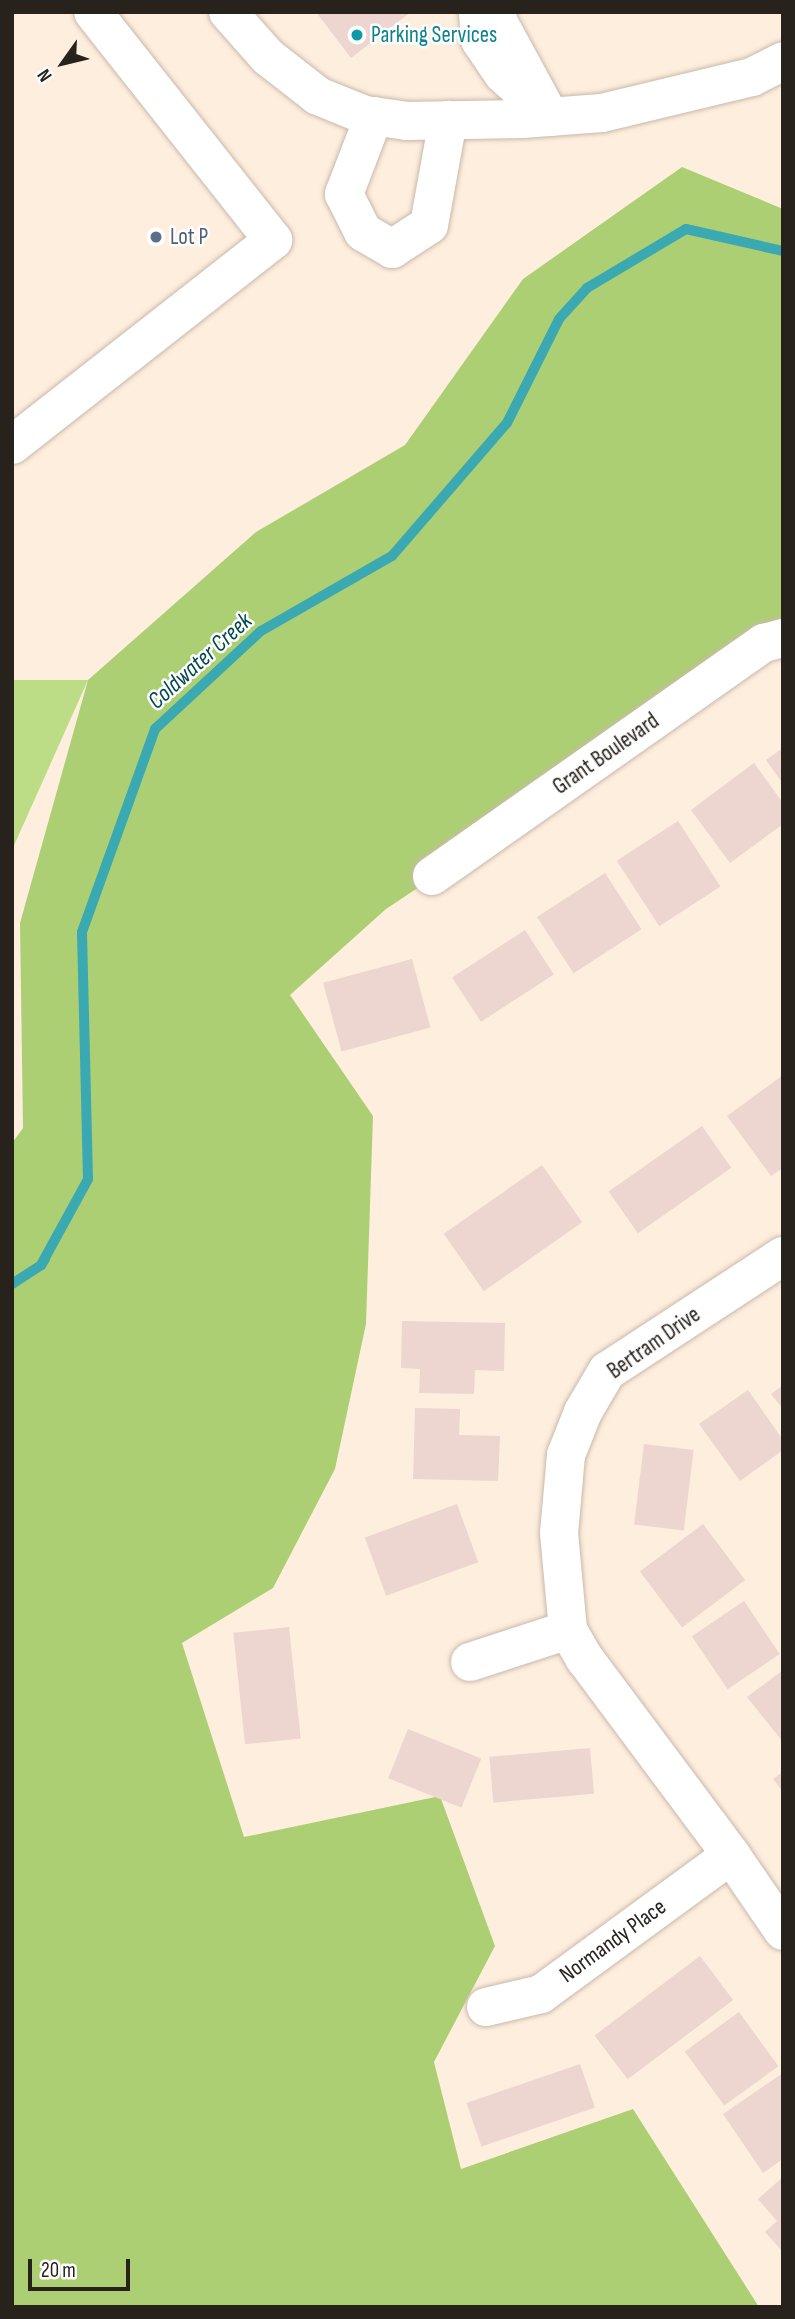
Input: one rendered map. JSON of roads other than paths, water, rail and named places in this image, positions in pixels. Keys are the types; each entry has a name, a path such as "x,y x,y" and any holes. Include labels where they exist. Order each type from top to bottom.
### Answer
{"street":[{"path":"12,445 273,240 93,12"},
{"path":"228,12 268,57 318,96 374,117 407,121 602,113 752,77 783,61"},
{"path":"478,13 480,40 503,74 550,117"},
{"path":"374,117 344,194 363,232 392,249 429,225 448,120"},
{"name":"Grant Boulevard","path":"432,876 764,643 783,638"},
{"name":"Bertram Drive","path":"780,1921 585,1659 568,1630 559,1533 566,1455 583,1412 607,1371 783,1256"},
{"path":"470,1662 568,1630"},
{"name":"Normandy Place","path":"485,2007 541,1994 730,1855"}],"waterway":[{"name":"Coldwater Creek","path":"41,1265 88,1179 82,932 155,729 261,631 392,556 507,423 559,319 587,288 686,229 783,251"},
{"name":"Coldwater Creek","path":"12,1284 41,1265 45,1259"}],"place":[{"name":"Parking Services","path":"357,35"},
{"name":"Lot P","path":"156,237"}]}
